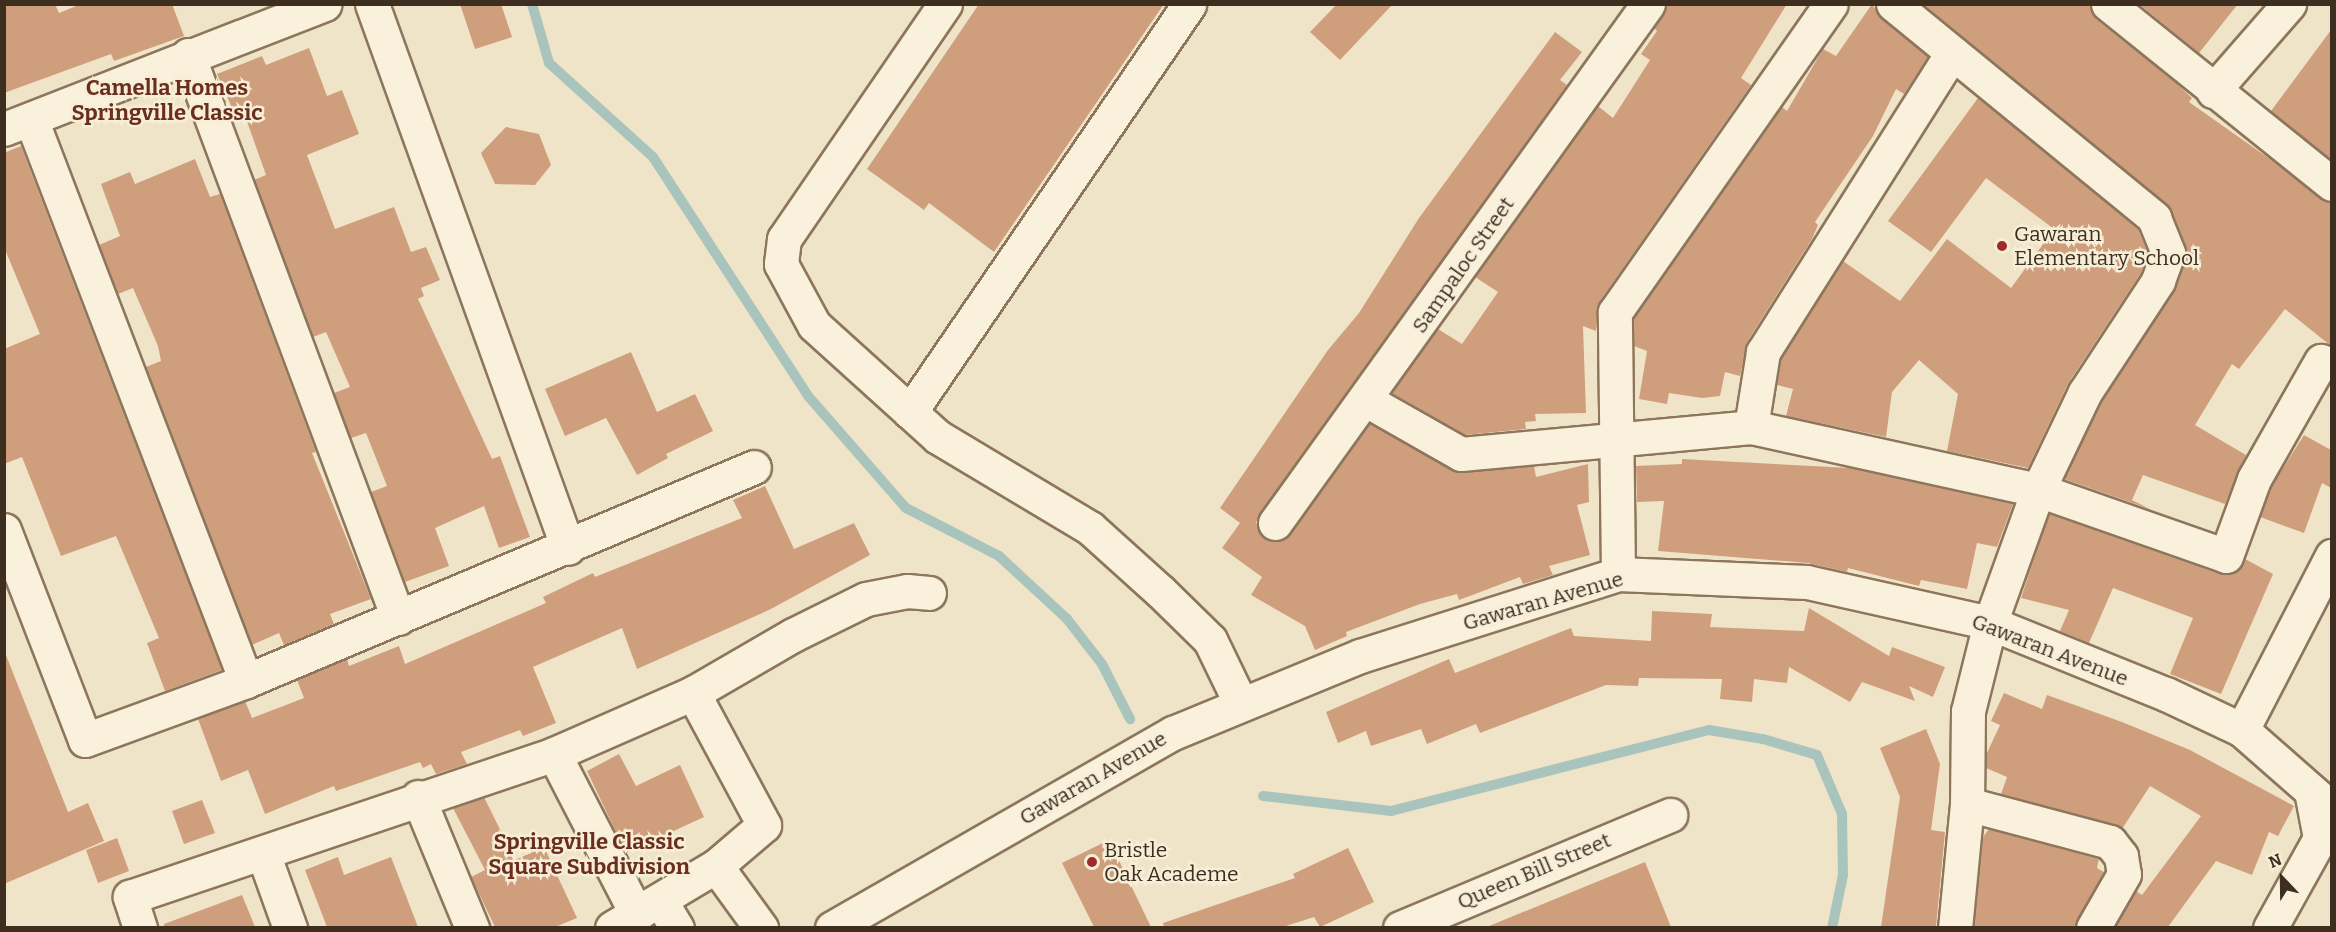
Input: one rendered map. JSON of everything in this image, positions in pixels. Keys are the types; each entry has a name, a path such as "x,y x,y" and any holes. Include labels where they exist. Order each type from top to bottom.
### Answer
{"street":[{"path":"246,681 18,124 188,55 326,4"},
{"path":"372,4 568,548"},
{"path":"945,4 784,239 781,264 814,325 938,437 1090,528 1210,640 1241,704"},
{"path":"910,412 1189,4"},
{"name":"Sampaloc Street","path":"1275,524 1648,4"},
{"path":"1618,574 1615,312 1831,4"},
{"path":"1893,4 2154,218 2168,254 2158,282 2085,392 2038,490 1990,623 1968,711 1967,804 1955,927"},
{"path":"2108,4 2213,92 2331,184"},
{"path":"2213,92 2289,4"},
{"path":"1751,427 1763,352 1952,53"},
{"path":"188,55 398,618"},
{"path":"1366,400 1461,454 1751,427 2038,490 2226,556 2254,479 2321,361"},
{"path":"4,530 85,740 246,681 568,548 754,467"},
{"path":"2242,730 2331,556"},
{"name":"Gawaran Avenue","path":"832,927 1173,733 1360,656 1618,574 1807,582 1990,623 2166,694 2242,730 2321,800"},
{"path":"140,927 130,897 263,853 418,797 554,754 693,693 793,635 866,599 907,591 929,593"},
{"path":"636,914 716,866 764,825 693,693"},
{"path":"554,754 636,914 677,927"},
{"path":"418,797 472,927"},
{"path":"2270,927 2320,837 2321,800"},
{"path":"1967,804 2110,842 2121,856 2124,874 2093,927"},
{"name":"Queen Bill Street","path":"1400,927 1670,815"},
{"path":"263,853 290,927"},
{"path":"716,866 761,927"}],"building":[{"path":"4,4 55,4 59,13 81,4 172,4 184,36 114,61 111,54 4,93"},
{"path":"460,4 501,4 512,37 475,49"},
{"path":"979,4 1164,4 994,252 929,203 924,210 867,169"},
{"path":"1337,4 1393,4 1340,60 1310,32"},
{"path":"1667,4 1787,4 1741,78 1751,85 1600,301 1596,331 1583,326 1586,413 1535,414 1536,421 1525,422 1526,429 1465,435 1392,393 1438,329 1462,344 1498,292 1475,277 1598,106 1613,118 1650,60 1641,54 1657,31 1654,28"},
{"path":"1872,4 1881,18 1928,57 1904,94 1896,89 1873,136 1815,222 1818,225 1812,239 1747,342 1740,376 1725,372 1720,396 1702,398 1669,393 1667,404 1639,399 1647,351 1634,346 1634,318 1782,107 1787,111 1823,49 1836,56"},
{"path":"1923,4 2090,4 2096,19 2175,82 2192,98 2189,102 2331,202 2331,346 2285,309 2239,369 2232,364 2195,425 2246,455 2225,504 2143,475 2132,500 2150,509 2064,479 2101,401 2174,291 2185,246 2166,204"},
{"path":"2139,4 2238,4 2199,53"},
{"path":"2331,30 2331,160 2271,111"},
{"path":"1555,32 1582,52 1560,80 1567,85 1256,522 1264,538 1273,542 1290,534 1370,424 1462,473 1534,466 1536,477 1588,464 1589,502 1577,505 1590,555 1549,566 1553,575 1523,584 1520,577 1459,600 1457,594 1420,604 1346,632 1347,636 1315,650 1305,626 1251,595 1262,577 1222,548 1240,523 1220,508 1328,350 1359,313 1419,218"},
{"path":"309,48 327,96 342,90 359,134 307,155 335,229 394,207 411,252 426,247 440,280 421,288 424,296 418,299 492,459 500,456 530,537 499,548 484,506 435,528 449,566 405,582 371,492 387,486 366,433 351,438 334,393 350,387 326,332 313,337 254,180 266,175 244,113 236,117 217,74 262,56 266,65"},
{"name":"Gawaran Elementary School","path":"1978,98 2138,229 2148,253 2141,273 2069,382 2028,468 1947,451 1958,394 1919,360 1892,392 1886,437 1786,416 1793,389 1777,385 1781,359 1843,261 1900,301 1947,239 2011,288 2054,229 1986,178 1931,252 1888,221"},
{"path":"506,127 539,134 551,165 535,185 495,184 481,153"},
{"path":"21,146 222,670 165,691 147,643 159,638 116,536 61,556 22,457 4,464 4,349 40,334 4,247 4,153"},
{"path":"195,159 210,197 220,194 316,452 312,453 371,599 330,614 334,624 284,645 279,633 252,645 146,367 161,361 158,346 133,288 118,294 99,245 120,236 101,184 130,172 135,184"},
{"path":"631,352 657,412 695,394 713,431 666,454 668,458 637,475 606,418 565,436 545,389"},
{"path":"2304,435 2331,450 2331,488 2322,483 2304,533 2260,517 2271,487"},
{"path":"1682,459 1850,468 2013,504 1997,547 1977,543 1967,589 1921,580 1919,586 1848,568 1847,572 1808,563 1658,551 1664,501 1637,502 1636,466 1682,464"},
{"path":"765,486 794,549 854,523 870,555 771,609 637,669 622,628 533,667 556,723 523,736 520,730 461,752 467,764 436,774 431,764 423,768 420,762 336,791 334,786 265,814 248,770 221,781 198,719 245,701 252,718 304,698 297,680 347,659 349,666 399,646 405,664 546,603 543,597 593,573 595,577 742,518 733,500"},
{"path":"2049,514 2220,574 2238,571 2245,559 2273,574 2221,694 2170,674 2193,618 2113,588 2089,643 2060,631 2069,610 2021,598"},
{"path":"1809,608 1889,656 1892,647 1945,667 1933,697 1909,686 1915,701 1862,682 1850,702 1789,667 1787,683 1754,679 1752,702 1720,699 1722,679 1639,678 1638,686 1606,685 1480,733 1476,724 1427,744 1421,729 1371,746 1366,731 1338,743 1326,712 1449,659 1455,673 1571,628 1574,636 1651,641 1652,611 1712,614 1710,627 1804,631"},
{"path":"4,650 68,812 88,803 104,841 4,884"},
{"path":"2004,693 2042,709 2047,695 2122,722 2190,750 2294,806 2278,836 2269,832 2252,875 2216,861 2168,927 2115,927 2136,891 2142,895 2201,816 2150,786 2122,829 2001,794 2007,777 1986,768 1986,755 2000,725 1991,721"},
{"path":"1926,729 1940,764 1931,830 1945,832 1936,927 1881,927 1900,797 1880,748"},
{"path":"619,754 636,786 680,765 704,817 626,853 587,771"},
{"path":"484,797 515,860 544,847 577,918 555,927 495,927 471,877 485,870 453,808"},
{"path":"202,800 215,833 184,844 172,811"},
{"path":"1989,829 2099,859 2097,868 2104,872 2074,927 1974,927 1983,837"},
{"path":"117,838 129,871 98,883 86,850"},
{"path":"1109,840 1151,927 1094,927 1062,863"},
{"path":"1348,848 1374,902 1320,927 1314,917 1283,927 1164,927 1163,923 1295,878 1293,874"},
{"path":"338,857 344,875 391,857 418,927 327,927 305,870"},
{"path":"1645,862 1671,927 1489,927 1489,926"},
{"path":"242,895 255,927 164,927 164,924"}],"waterway":[{"path":"532,4 549,63 653,157 809,397 906,508 999,556 1067,619 1102,664 1130,719"},
{"path":"1263,796 1391,811 1709,730 1763,739 1817,755 1842,814 1843,875 1832,928"}],"place":[{"name":"Gawaran Elementary School","path":"2002,246"},
{"name":"Bristle Oak Academe","path":"1092,862"}],"district":[{"name":"Camella Homes Springville Classic","path":"167,100"},
{"name":"Springville Classic Square Subdivision","path":"589,854"}]}
